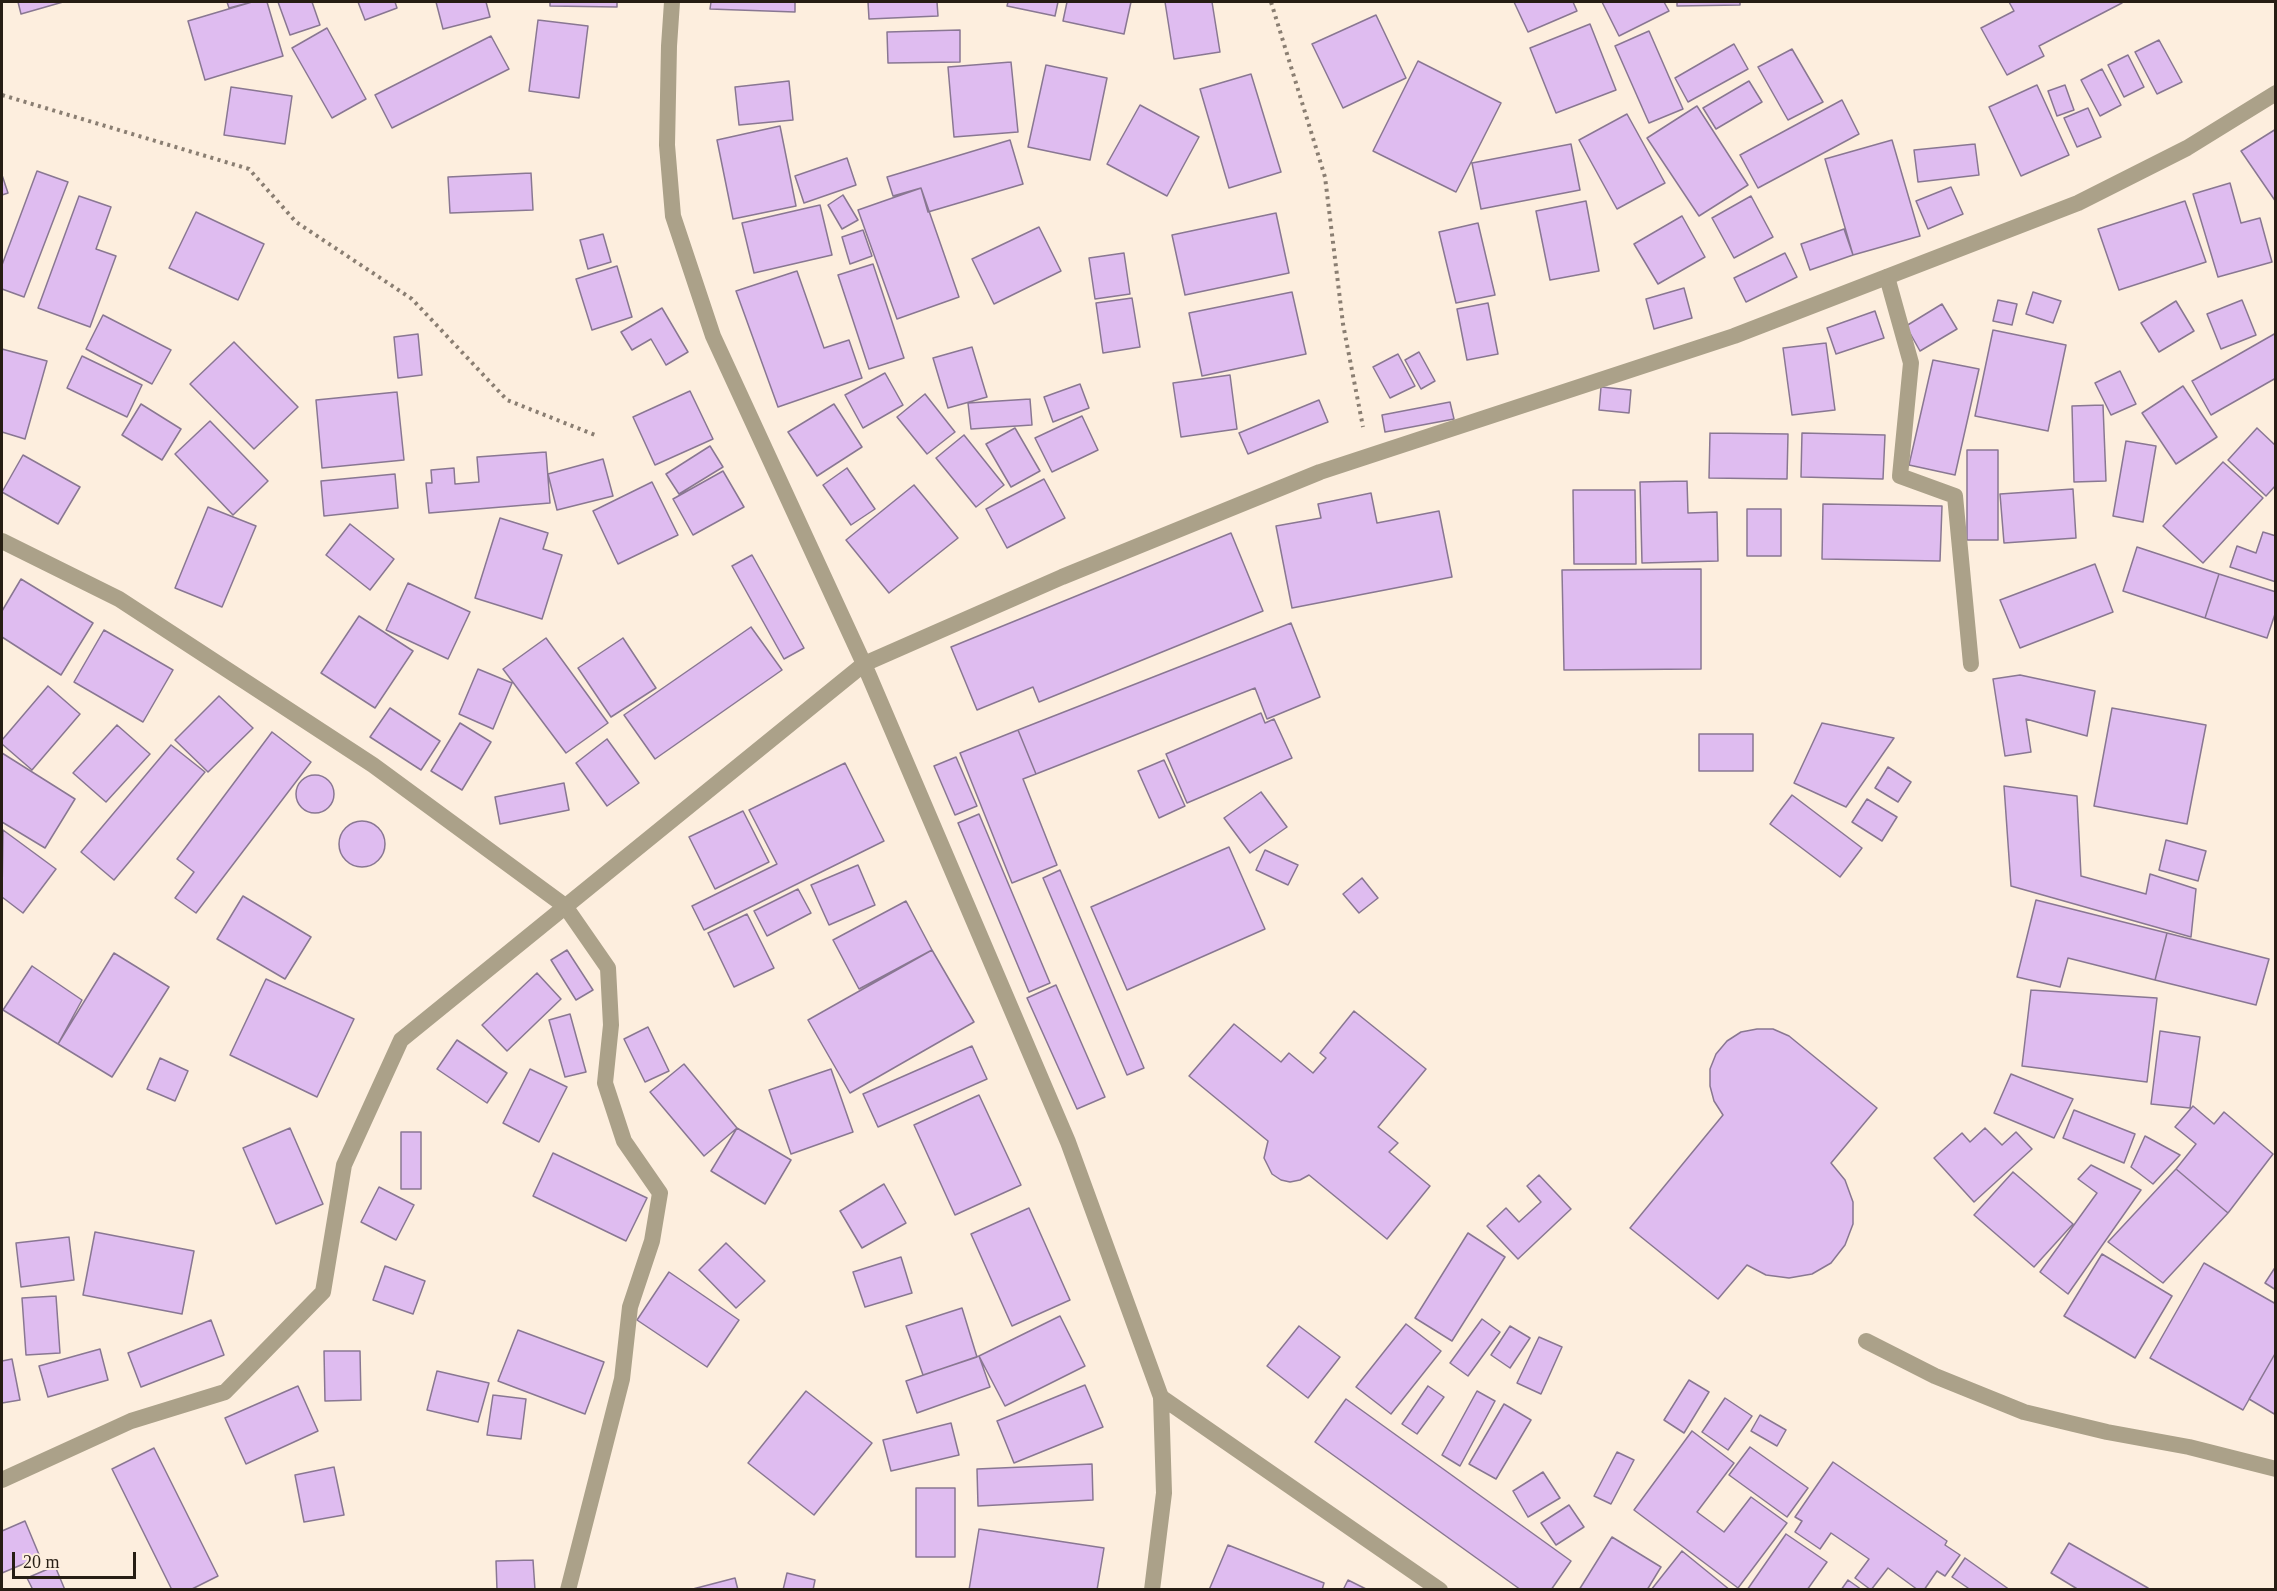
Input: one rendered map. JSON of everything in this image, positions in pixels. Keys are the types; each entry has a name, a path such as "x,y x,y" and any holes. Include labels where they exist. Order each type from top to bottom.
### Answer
{"street":[{"path":"672,2 667,145 673,216 713,336 864,664 1068,1142 1161,1397 1164,1492 1152,1590"},
{"path":"2,1480 131,1421 225,1392 323,1292 344,1165 401,1040 864,664 1062,577 1320,472 1734,336 2078,203 2187,148 2276,93"},
{"path":"1887,278 1911,363 1900,476 1955,496 1971,664"},
{"path":"2,541 128,606 373,765 565,906 609,968 611,1025 605,1083 624,1141 660,1193 652,1241 630,1307 622,1379 568,1590"},
{"path":"1866,1341 1935,1376 2024,1412 2106,1432 2189,1447 2276,1469"},
{"path":"1161,1397 1440,1590"}],"path":[{"path":"1271,2 1325,177 1343,324 1369,456"},
{"path":"2,94 249,169 296,222 412,299 507,400 595,435"}],"building":[{"path":"18,2 63,2 21,14"},
{"path":"227,2 252,2 229,8"},
{"path":"252,2 267,2 283,56 205,80 188,21"},
{"path":"278,2 312,2 320,25 290,35"},
{"path":"358,2 395,2 397,8 365,20"},
{"path":"436,2 486,2 490,17 443,29"},
{"path":"550,2 617,2 617,7 550,6"},
{"path":"711,2 795,2 795,12 710,9"},
{"path":"868,2 937,2 938,16 869,19"},
{"path":"1008,2 1058,2 1055,16 1007,6"},
{"path":"1067,2 1131,2 1124,34 1063,21"},
{"path":"1165,2 1212,2 1220,52 1174,59"},
{"path":"1514,2 1573,2 1577,11 1528,32"},
{"path":"1602,2 1664,2 1669,11 1619,36"},
{"path":"1677,2 1740,2 1740,5 1677,6"},
{"path":"2009,2 2122,3 2039,46 2044,56 2007,75 1981,28 2014,11"},
{"path":"1376,15 1406,78 1343,108 1312,44"},
{"path":"538,20 588,26 579,98 529,91"},
{"path":"1590,24 1616,90 1556,113 1530,48"},
{"path":"327,28 366,99 332,118 292,48"},
{"path":"960,30 960,62 888,63 887,32"},
{"path":"1649,31 1683,109 1649,123 1615,46"},
{"path":"491,36 509,69 392,128 375,95"},
{"path":"2159,40 2182,82 2157,94 2135,52"},
{"path":"1734,44 1748,69 1688,102 1675,78"},
{"path":"1792,49 1823,102 1788,120 1758,67"},
{"path":"2128,55 2144,87 2124,97 2108,65"},
{"path":"1418,61 1501,103 1456,192 1373,151"},
{"path":"1011,62 1018,132 954,137 948,67"},
{"path":"1046,65 1107,78 1090,160 1028,147"},
{"path":"2102,69 2121,105 2100,116 2081,80"},
{"path":"1251,74 1281,172 1229,188 1200,89"},
{"path":"789,81 793,120 739,125 735,87"},
{"path":"1749,81 1762,102 1716,129 1703,108"},
{"path":"2037,85 2069,155 2021,176 1989,107"},
{"path":"2065,85 2074,110 2057,116 2048,91"},
{"path":"231,87 292,96 285,144 224,135"},
{"path":"1842,100 1859,134 1758,188 1740,155"},
{"path":"1140,105 1199,137 1167,196 1107,164"},
{"path":"1697,106 1748,185 1699,216 1647,138"},
{"path":"2088,108 2101,137 2077,147 2064,118"},
{"path":"1627,114 1665,183 1617,209 1579,140"},
{"path":"780,126 796,206 733,219 717,140"},
{"path":"2276,129 2276,202 2241,151"},
{"path":"1010,140 1023,184 928,212 921,188 893,196 887,177"},
{"path":"1892,140 1920,236 1853,255 1825,159"},
{"path":"1571,144 1580,190 1481,209 1472,163"},
{"path":"1975,144 1979,175 1918,182 1914,150"},
{"path":"847,158 856,185 804,203 795,176"},
{"path":"37,171 68,182 24,297 2,289 2,265"},
{"path":"531,173 533,210 450,213 448,177"},
{"path":"2,175 8,193 2,195"},
{"path":"2230,183 2241,223 2260,218 2272,262 2218,277 2193,194"},
{"path":"1951,187 1963,214 1928,229 1916,201"},
{"path":"921,188 959,297 897,319 858,210"},
{"path":"843,195 858,220 842,229 828,205"},
{"path":"79,196 111,207 96,249 116,256 90,327 38,308"},
{"path":"1751,196 1773,237 1734,258 1712,218"},
{"path":"1586,201 1599,271 1550,280 1536,211"},
{"path":"2185,201 2206,262 2119,290 2098,229"},
{"path":"820,205 832,255 754,273 742,223"},
{"path":"196,212 264,244 238,300 169,268"},
{"path":"1276,213 1289,273 1185,295 1172,235"},
{"path":"1682,216 1705,257 1658,284 1634,244"},
{"path":"1478,223 1495,295 1456,303 1439,232"},
{"path":"1039,227 1061,271 994,304 972,259"},
{"path":"1844,229 1853,255 1810,270 1801,244"},
{"path":"863,230 872,256 850,264 842,237"},
{"path":"603,234 611,262 588,269 580,240"},
{"path":"1124,253 1130,294 1095,299 1089,258"},
{"path":"1785,253 1797,277 1746,302 1734,278"},
{"path":"873,264 904,358 869,369 838,275"},
{"path":"617,266 632,317 592,330 576,279"},
{"path":"797,271 824,348 849,340 862,378 778,407 736,291"},
{"path":"1684,288 1692,318 1654,329 1646,299"},
{"path":"1292,292 1306,354 1202,376 1189,313"},
{"path":"2033,292 2061,301 2053,323 2026,314"},
{"path":"1132,298 1140,347 1103,353 1096,303"},
{"path":"1998,300 2017,304 2012,325 1993,321"},
{"path":"2242,300 2256,335 2221,349 2207,314"},
{"path":"2176,301 2194,331 2159,352 2141,323"},
{"path":"1488,303 1498,354 1467,360 1457,309"},
{"path":"1942,304 1957,329 1920,351 1906,326"},
{"path":"662,308 688,352 666,365 651,339 632,350 621,332"},
{"path":"1875,311 1884,338 1836,354 1827,328"},
{"path":"103,315 171,350 152,384 86,349"},
{"path":"1993,330 2066,345 2048,431 1975,416"},
{"path":"2276,333 2276,378 2211,415 2192,381"},
{"path":"418,334 422,375 398,378 394,337"},
{"path":"234,342 298,407 254,449 190,384"},
{"path":"1826,343 1835,410 1792,415 1783,348"},
{"path":"972,347 987,397 948,408 933,358"},
{"path":"2,349 47,361 25,439 2,432"},
{"path":"1419,352 1435,381 1421,389 1405,360"},
{"path":"1398,354 1415,386 1390,398 1373,367"},
{"path":"82,356 142,385 127,417 67,388"},
{"path":"1933,360 1979,369 1955,475 1909,465"},
{"path":"2120,371 2136,404 2111,415 2095,383"},
{"path":"885,373 903,405 863,428 845,395"},
{"path":"1230,375 1237,429 1181,437 1173,383"},
{"path":"1080,384 1089,408 1053,422 1044,397"},
{"path":"2183,386 2217,437 2176,464 2142,413"},
{"path":"1601,387 1631,390 1629,413 1599,410"},
{"path":"690,391 713,439 655,465 633,417"},
{"path":"397,392 404,460 322,468 316,400"},
{"path":"925,394 955,432 927,454 897,417"},
{"path":"1030,399 1032,425 971,429 968,403"},
{"path":"1319,400 1328,422 1248,454 1239,433"},
{"path":"1450,402 1454,419 1385,432 1382,415"},
{"path":"141,404 181,429 162,460 122,435"},
{"path":"834,404 862,447 817,476 788,432"},
{"path":"2103,405 2106,481 2074,482 2072,406"},
{"path":"1082,416 1098,450 1052,472 1035,438"},
{"path":"210,421 268,481 233,515 175,454"},
{"path":"1015,428 1040,471 1011,487 986,444"},
{"path":"2257,428 2276,446 2276,485 2266,496 2228,460"},
{"path":"1710,433 1788,434 1787,479 1709,478"},
{"path":"1802,433 1885,435 1883,479 1801,477"},
{"path":"964,435 1004,485 976,507 936,458"},
{"path":"2126,441 2156,446 2143,522 2113,516"},
{"path":"710,446 723,467 679,494 666,474"},
{"path":"1967,450 1998,450 1998,540 1967,540"},
{"path":"546,452 550,503 429,513 426,483 432,483 431,470 454,468 455,484 479,482 477,457"},
{"path":"23,455 80,487 58,524 2,492"},
{"path":"603,459 613,496 557,510 548,474"},
{"path":"2223,462 2263,498 2203,563 2163,526"},
{"path":"847,468 875,509 851,525 823,485"},
{"path":"723,471 744,507 693,535 673,499"},
{"path":"395,474 398,508 324,516 321,481"},
{"path":"1044,479 1065,518 1007,548 986,509"},
{"path":"1687,481 1688,513 1717,512 1718,561 1642,563 1640,482"},
{"path":"652,482 678,535 618,564 593,511"},
{"path":"914,485 958,538 889,593 846,540"},
{"path":"2073,489 2076,538 2004,543 2000,494"},
{"path":"1573,490 1635,490 1636,564 1574,564"},
{"path":"1371,493 1377,523 1439,511 1452,577 1292,608 1276,526 1321,518 1318,504"},
{"path":"1823,504 1942,506 1940,561 1822,559"},
{"path":"208,507 256,526 222,607 175,588"},
{"path":"1747,509 1781,509 1781,556 1747,556"},
{"path":"500,518 548,533 543,549 562,555 542,619 475,598"},
{"path":"350,524 394,559 370,590 326,555"},
{"path":"2263,532 2276,536 2276,582 2230,567 2237,546 2256,553"},
{"path":"1231,533 1263,611 1039,702 1033,687 977,710 951,647"},
{"path":"2137,547 2219,574 2205,618 2123,591"},
{"path":"752,555 804,648 784,659 732,566"},
{"path":"2095,564 2113,612 2020,648 2000,600"},
{"path":"1701,569 1701,669 1564,670 1562,570"},
{"path":"2219,574 2276,592 2276,611 2267,638 2205,618"},
{"path":"21,579 93,623 61,675 2,637 2,611"},
{"path":"408,583 470,612 448,659 386,630"},
{"path":"359,616 413,651 375,708 321,673"},
{"path":"1291,623 1320,697 1267,719 1255,688 1036,774 1018,730"},
{"path":"751,627 782,670 655,759 624,715"},
{"path":"104,630 173,670 143,722 74,682"},
{"path":"546,638 608,723 566,753 503,669"},
{"path":"623,638 656,688 611,717 578,668"},
{"path":"478,669 512,683 493,729 459,714"},
{"path":"2020,675 2095,691 2087,736 2026,719 2031,752 2005,756 1993,679"},
{"path":"48,686 80,714 32,770 2,744 2,740"},
{"path":"219,696 253,728 208,772 175,740"},
{"path":"390,708 440,741 421,770 370,737"},
{"path":"2112,708 2206,725 2187,824 2094,806"},
{"path":"1261,713 1265,723 1274,719 1292,758 1187,803 1166,754"},
{"path":"460,723 491,742 462,790 431,771"},
{"path":"1822,723 1894,738 1846,807 1794,783"},
{"path":"117,725 150,754 106,802 73,773"},
{"path":"1018,730 1036,774 1023,779 1057,865 1012,883 960,753"},
{"path":"272,732 311,762 196,913 175,898 194,872 177,859"},
{"path":"1699,734 1753,734 1753,771 1699,771"},
{"path":"607,739 639,783 607,806 576,763"},
{"path":"171,745 205,772 114,880 81,852"},
{"path":"2,753 75,799 45,848 2,822"},
{"path":"956,757 977,806 955,815 934,766"},
{"path":"1164,760 1185,806 1159,818 1138,771"},
{"path":"845,763 884,841 704,930 692,906 777,864 749,810"},
{"path":"1888,767 1911,782 1898,802 1875,788"},
{"path":"315,775 329,780 334,794 329,808 315,813 301,808 296,794 301,780"},
{"path":"564,783 569,810 500,824 495,797"},
{"path":"2004,786 2077,796 2081,876 2146,894 2150,874 2196,889 2191,937 2011,886"},
{"path":"1261,792 1287,827 1250,853 1224,818"},
{"path":"1792,795 1862,848 1840,877 1770,824"},
{"path":"1867,799 1897,817 1882,841 1852,822"},
{"path":"743,811 769,862 715,889 689,837"},
{"path":"979,814 1050,983 1029,992 958,823"},
{"path":"362,821 378,828 385,844 378,860 362,867 346,860 339,844 346,828"},
{"path":"3,830 56,869 23,913 2,897"},
{"path":"2166,840 2206,851 2198,881 2159,870"},
{"path":"1229,847 1265,929 1127,990 1091,907"},
{"path":"1265,850 1298,865 1288,885 1256,870"},
{"path":"858,865 875,905 829,925 811,885"},
{"path":"1060,870 1144,1068 1127,1075 1043,878"},
{"path":"1362,878 1378,898 1359,913 1343,894"},
{"path":"798,889 811,913 767,936 754,911"},
{"path":"243,896 311,937 285,979 217,939"},
{"path":"2036,900 2167,933 2155,980 2068,958 2060,987 2017,977"},
{"path":"906,901 932,950 859,989 833,940"},
{"path":"747,914 774,968 734,987 708,933"},
{"path":"2167,933 2269,959 2256,1005 2155,980"},
{"path":"567,950 593,990 576,1000 551,960"},
{"path":"932,950 974,1022 850,1093 808,1020"},
{"path":"114,953 169,987 112,1077 58,1044"},
{"path":"32,966 82,1000 58,1044 3,1010"},
{"path":"537,973 561,999 507,1051 482,1025"},
{"path":"266,979 354,1019 317,1097 230,1055"},
{"path":"1056,985 1105,1097 1077,1109 1027,998"},
{"path":"2031,990 2157,998 2147,1082 2022,1066"},
{"path":"1354,1011 1426,1069 1378,1127 1398,1143 1389,1152 1430,1186 1387,1239 1309,1175 1290,1182 1281,1180 1272,1174 1264,1158 1268,1141 1189,1076 1234,1024 1281,1062 1289,1053 1313,1073 1326,1058 1320,1053"},
{"path":"570,1014 586,1072 565,1077 549,1020"},
{"path":"648,1027 669,1071 645,1082 624,1039"},
{"path":"1773,1029 1789,1036 1877,1108 1831,1163 1845,1180 1853,1202 1853,1224 1845,1245 1831,1263 1812,1274 1789,1278 1766,1275 1747,1265 1718,1299 1630,1228 1723,1115 1714,1101 1710,1086 1710,1069 1716,1054 1727,1041 1741,1032"},
{"path":"2160,1031 2200,1037 2190,1108 2151,1104"},
{"path":"457,1040 507,1073 487,1103 437,1069"},
{"path":"972,1046 987,1079 878,1127 863,1094"},
{"path":"160,1058 188,1071 175,1101 147,1089"},
{"path":"684,1064 737,1128 704,1156 650,1092"},
{"path":"530,1069 567,1087 539,1142 503,1123"},
{"path":"831,1069 853,1132 791,1154 769,1090"},
{"path":"2011,1074 2073,1099 2054,1138 1994,1113"},
{"path":"979,1095 1021,1185 955,1215 914,1125"},
{"path":"2193,1106 2214,1124 2224,1112 2273,1154 2228,1213 2176,1169 2196,1144 2175,1127"},
{"path":"2074,1110 2135,1134 2124,1163 2063,1138"},
{"path":"290,1128 323,1204 276,1224 243,1148"},
{"path":"737,1128 791,1160 765,1204 711,1171"},
{"path":"1985,1128 2002,1145 2016,1132 2032,1149 1974,1202 1934,1158 1962,1133 1970,1142"},
{"path":"401,1132 421,1132 421,1189 401,1189"},
{"path":"2145,1136 2180,1155 2153,1184 2131,1167"},
{"path":"553,1153 647,1198 626,1241 533,1196"},
{"path":"2091,1165 2141,1190 2068,1294 2040,1272 2097,1193 2078,1179"},
{"path":"2176,1169 2228,1213 2163,1283 2108,1242"},
{"path":"2013,1172 2073,1224 2034,1267 1974,1215"},
{"path":"1539,1175 1571,1209 1518,1259 1487,1226 1506,1208 1519,1222 1541,1202 1527,1186"},
{"path":"884,1184 906,1223 862,1248 840,1211"},
{"path":"379,1187 414,1205 396,1240 361,1222"},
{"path":"1029,1208 1070,1300 1012,1326 971,1234"},
{"path":"95,1232 194,1251 182,1314 83,1295"},
{"path":"1468,1233 1505,1257 1452,1341 1415,1318"},
{"path":"69,1237 74,1280 21,1287 16,1243"},
{"path":"726,1243 765,1281 736,1308 699,1270"},
{"path":"2102,1254 2172,1296 2135,1358 2064,1316"},
{"path":"901,1257 912,1293 865,1307 853,1272"},
{"path":"2204,1263 2276,1304 2276,1352 2243,1410 2150,1358"},
{"path":"385,1266 425,1281 413,1314 373,1300"},
{"path":"2276,1266 2276,1290 2265,1283"},
{"path":"669,1272 739,1320 707,1367 637,1320"},
{"path":"56,1296 60,1353 26,1355 22,1298"},
{"path":"962,1308 977,1357 923,1375 906,1326"},
{"path":"1060,1316 1085,1366 1005,1406 979,1356"},
{"path":"1482,1319 1500,1332 1468,1376 1450,1363"},
{"path":"211,1320 224,1355 141,1387 128,1353"},
{"path":"1406,1324 1441,1351 1391,1414 1356,1387"},
{"path":"1299,1326 1340,1357 1308,1398 1267,1366"},
{"path":"1510,1326 1530,1338 1510,1368 1491,1355"},
{"path":"518,1330 604,1362 585,1414 498,1381"},
{"path":"1539,1337 1562,1347 1541,1394 1517,1383"},
{"path":"100,1349 108,1380 48,1397 39,1366"},
{"path":"324,1351 360,1351 361,1400 325,1401"},
{"path":"2276,1352 2276,1415 2249,1399"},
{"path":"979,1356 990,1387 917,1413 906,1381"},
{"path":"12,1359 20,1400 2,1403 2,1361"},
{"path":"437,1371 489,1383 478,1422 427,1410"},
{"path":"1689,1380 1709,1392 1684,1433 1664,1420"},
{"path":"1085,1385 1103,1427 1014,1463 997,1421"},
{"path":"298,1386 318,1431 246,1464 225,1418"},
{"path":"1428,1386 1444,1397 1417,1434 1402,1424"},
{"path":"806,1391 872,1443 814,1515 748,1463"},
{"path":"1477,1391 1495,1401 1460,1466 1442,1455"},
{"path":"493,1395 526,1399 521,1439 487,1435"},
{"path":"1725,1398 1752,1416 1728,1450 1702,1432"},
{"path":"1346,1399 1571,1561 1551,1590 1521,1590 1315,1442"},
{"path":"1504,1404 1531,1420 1496,1479 1469,1464"},
{"path":"1760,1415 1786,1430 1777,1446 1751,1431"},
{"path":"951,1423 959,1455 891,1471 883,1440"},
{"path":"1692,1431 1734,1463 1697,1512 1724,1532 1751,1497 1787,1523 1738,1588 1634,1510"},
{"path":"1750,1447 1808,1488 1787,1517 1729,1475"},
{"path":"154,1448 218,1576 190,1590 172,1590 112,1469"},
{"path":"1617,1452 1634,1460 1611,1504 1594,1496"},
{"path":"1833,1462 1947,1541 1945,1545 1960,1555 1945,1576 1937,1571 1924,1590 1918,1590 1888,1568 1871,1590 1855,1578 1869,1559 1831,1533 1820,1549 1795,1532 1802,1521 1795,1517"},
{"path":"1092,1464 1093,1500 978,1506 977,1469"},
{"path":"334,1467 344,1515 304,1522 295,1475"},
{"path":"1543,1472 1560,1498 1528,1517 1513,1491"},
{"path":"916,1488 955,1488 955,1557 916,1557"},
{"path":"1569,1505 1584,1527 1556,1545 1541,1523"},
{"path":"25,1521 40,1557 2,1573 2,1531"},
{"path":"979,1529 1104,1548 1097,1590 969,1590"},
{"path":"1786,1534 1827,1562 1807,1590 1747,1590"},
{"path":"1612,1537 1661,1567 1647,1590 1579,1590"},
{"path":"2069,1543 2148,1588 2147,1590 2079,1590 2051,1573"},
{"path":"1228,1545 1324,1583 1322,1590 1209,1590"},
{"path":"1682,1551 1730,1590 1651,1590"},
{"path":"1965,1558 2010,1590 1966,1590 1968,1588 1952,1577"},
{"path":"533,1560 535,1590 497,1590 496,1561"},
{"path":"55,1566 65,1590 33,1590 27,1578"},
{"path":"787,1573 815,1580 813,1590 783,1590"},
{"path":"735,1578 738,1590 689,1590"},
{"path":"1348,1580 1368,1590 1343,1590"},
{"path":"1848,1580 1862,1590 1841,1590"}]}
